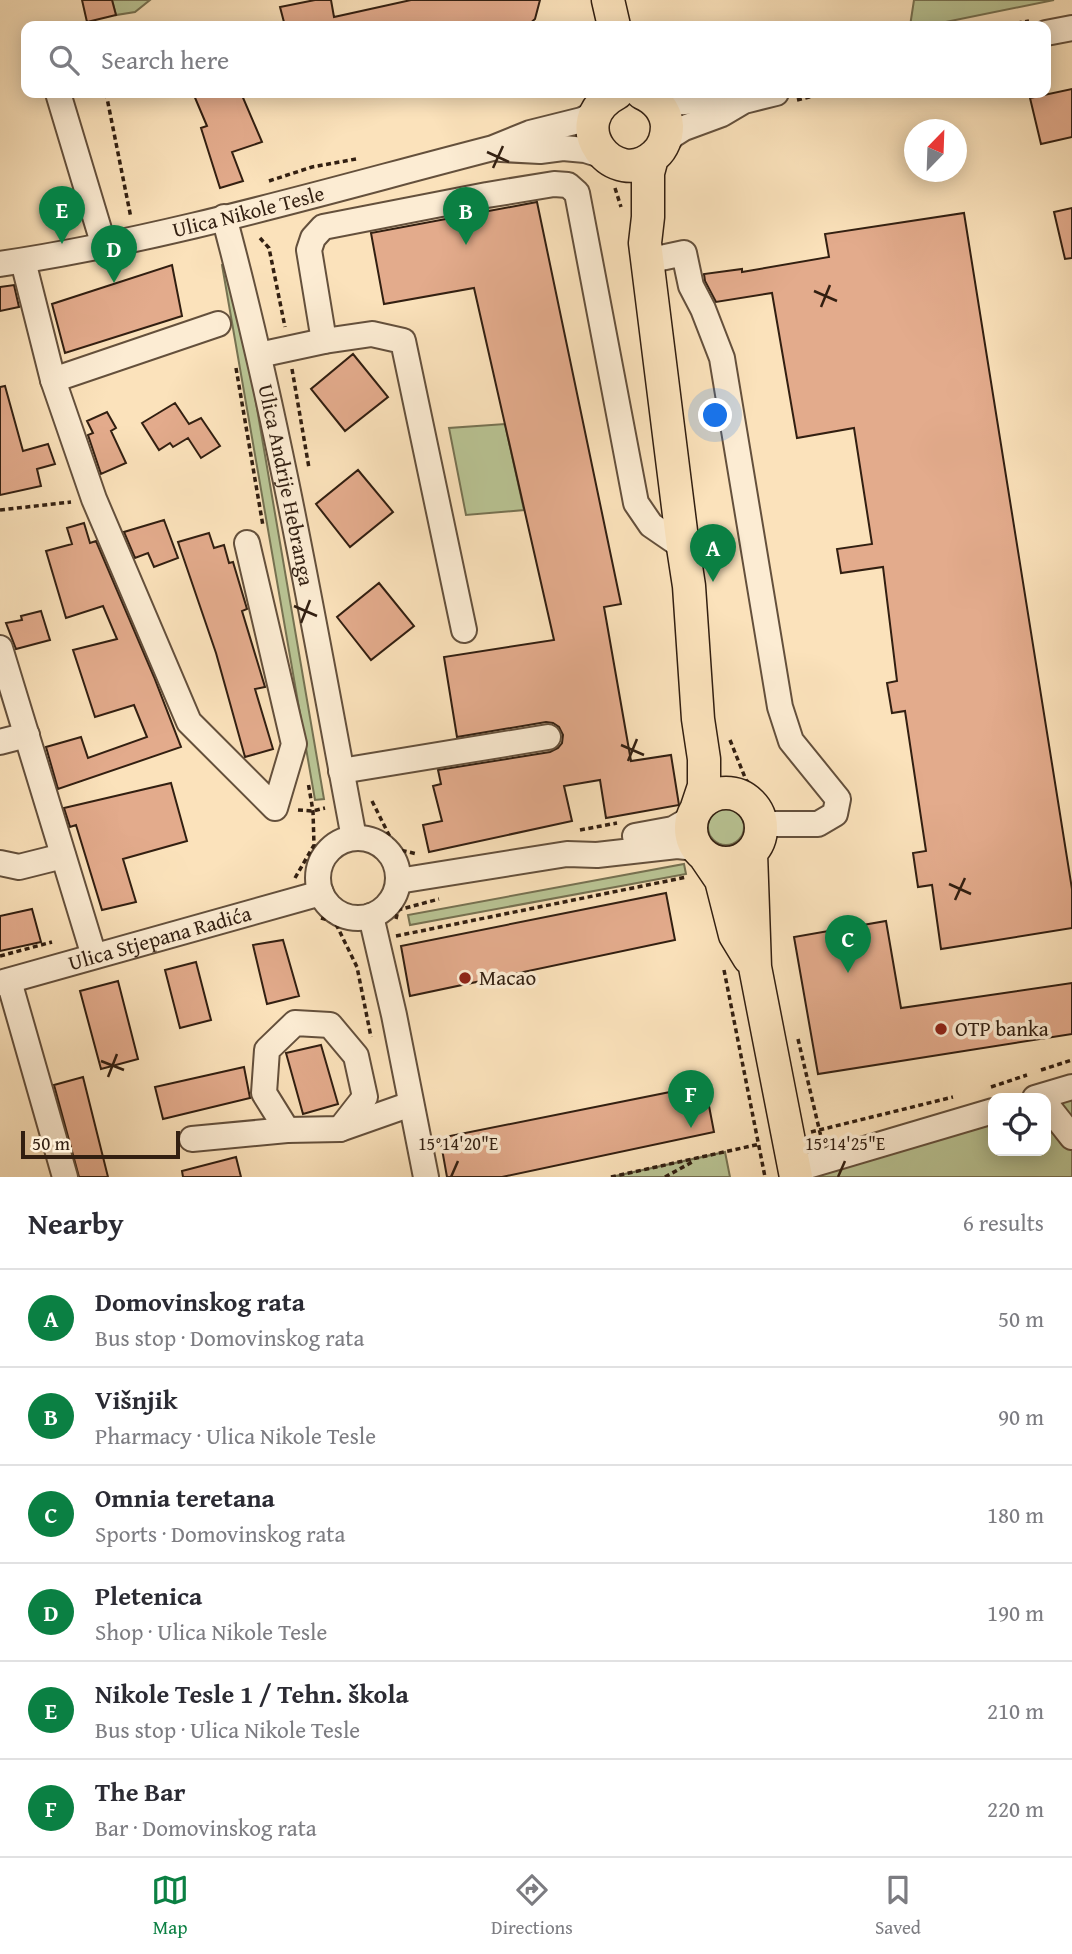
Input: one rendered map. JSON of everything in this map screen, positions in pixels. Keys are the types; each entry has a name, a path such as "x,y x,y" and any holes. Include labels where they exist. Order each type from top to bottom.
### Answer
{"main road":[{"path":"649,98 662,109 666,121 666,138 648,173 646,252 689,586 698,719 704,759 704,786 697,841 721,880 735,935 755,967"},
{"path":"607,99 592,125 593,136 597,147 611,160 628,192 636,229 646,252"},
{"path":"611,160 631,165 642,163 658,152"},
{"path":"696,681 715,717 731,783 739,795 754,806 755,967 788,1138 785,1175"},
{"path":"697,841 705,799 727,792 739,795"},
{"path":"697,841 726,863 742,859 756,839"}],"street":[{"path":"1051,32 1072,27"},
{"path":"60,98 104,246"},
{"path":"656,98 673,103 744,101 756,98"},
{"name":"Ulica Nikole Tesle","path":"11,263 136,239 493,148 530,133 582,120 607,99"},
{"path":"658,152 673,135 684,128 722,114 744,101"},
{"name":"Ulica Nikole Tesle","path":"493,148 585,150 611,160"},
{"path":"324,341 309,250 313,238 323,227 487,195 554,184 569,185 577,193 636,503 651,525 683,547"},
{"name":"Ulica Andrije Hebranga","path":"224,217 259,355 354,838"},
{"path":"646,252 684,253 691,286 722,358 780,707 791,741 838,799 835,814 818,824 756,839"},
{"path":"11,263 93,499 189,722 275,808 294,744 247,543"},
{"path":"53,380 218,324"},
{"path":"259,355 372,334 403,341 464,630"},
{"path":"0,648 91,945"},
{"path":"0,742 27,735"},
{"path":"341,771 548,737"},
{"path":"398,881 569,843 590,843 673,829 697,841"},
{"path":"365,838 377,842 394,859 398,881 396,893 390,903 371,916 347,916 327,903 317,904 319,869 324,857 342,841 365,838"},
{"path":"0,863 19,867 63,856"},
{"name":"Ulica Stjepana Radića","path":"5,982 91,945 317,904"},
{"path":"371,916 426,1177"},
{"path":"5,982 65,1177"},
{"path":"287,1129 264,1093 267,1050 295,1023 330,1025 356,1056 365,1097 340,1129"},
{"path":"1051,1095 1072,1087"},
{"path":"785,1175 988,1100"},
{"path":"192,1139 287,1129 340,1129 411,1104"},
{"path":"1051,1111 1072,1137"}],"path":[{"path":"107,98 136,239"},
{"path":"0,510 93,499"},
{"path":"368,793 396,849 420,854"},
{"path":"294,880 314,845 313,811"},
{"path":"569,843 622,822"},
{"path":"448,897 398,910 391,937 697,841"},
{"path":"317,904 335,922 357,967 373,1046"},
{"path":"0,956 91,945"},
{"path":"721,960 758,1145 785,1175"},
{"path":"798,1040 819,1130"},
{"path":"1004,1093 1072,1060"},
{"path":"611,1177 788,1138 965,1094"},
{"path":"665,1177 699,1158"}],"green space":[{"path":"112,0 150,0 135,12 116,15"},
{"path":"914,0 1054,0 951,21 911,21"},
{"path":"232,263 324,799 315,800 222,265"},
{"path":"505,424 524,510 466,515 449,428"},
{"path":"726,809 739,814 744,827 739,840 726,845 713,840 708,827 713,814"},
{"path":"684,864 686,874 410,925 408,915"},
{"path":"1072,1088 1072,1177 796,1177 988,1113 988,1156 1051,1156 1051,1096"},
{"path":"725,1152 730,1177 611,1177"}],"building":[{"path":"82,0 112,0 116,15 87,21"},
{"path":"315,0 331,0 334,17 411,0 540,0 533,21 284,21 280,7"},
{"path":"1072,89 1072,137 1041,144 1030,98 1051,98 1051,94"},
{"path":"195,98 243,98 262,142 232,152 243,181 220,188 201,128 207,126"},
{"path":"537,202 621,604 604,607 631,761 671,755 679,805 606,818 600,780 564,786 572,821 429,852 423,825 442,821 433,786 441,784 438,770 550,752 562,743 563,735 559,727 546,722 457,737 444,657 554,640 474,288 384,304 371,233"},
{"path":"1072,208 1072,258 1065,259 1054,212"},
{"path":"964,213 1072,889 1072,928 941,949 932,885 918,887 913,853 926,851 905,711 892,713 887,683 897,681 883,567 841,573 837,549 872,544 854,428 797,438 772,293 716,302 704,274 742,269 742,272 829,257 825,234"},
{"path":"172,265 182,316 65,353 52,304"},
{"path":"14,285 19,307 0,311 0,287"},
{"path":"353,354 388,397 345,431 311,389"},
{"path":"5,386 23,451 48,444 55,464 37,469 41,486 0,495 0,387"},
{"path":"175,403 189,424 201,418 220,446 201,458 188,438 173,447 170,443 159,450 142,423"},
{"path":"107,412 116,428 111,431 126,463 101,474 88,435 93,433 87,421"},
{"path":"358,470 393,512 350,547 316,504"},
{"path":"164,520 178,558 154,567 148,553 135,558 124,532"},
{"path":"84,523 90,543 96,541 181,747 58,789 46,747 81,737 88,758 147,737 134,705 95,717 73,650 117,639 103,606 66,618 46,551 72,544 67,528"},
{"path":"209,533 214,548 224,545 229,563 233,562 247,609 242,611 265,687 255,689 273,749 245,757 216,653 178,542"},
{"path":"379,583 414,626 371,660 337,617"},
{"path":"41,611 50,640 16,649 6,623 22,620 21,616"},
{"path":"171,783 187,841 123,859 136,902 102,910 76,825 70,827 64,808"},
{"path":"666,893 675,940 410,996 401,946"},
{"path":"32,909 41,942 0,951 0,916"},
{"name":"OTP banka","path":"886,921 901,1008 1072,983 1072,1034 818,1074 794,937"},
{"path":"283,940 299,996 267,1004 253,945"},
{"path":"196,962 211,1020 180,1028 165,970"},
{"path":"118,981 138,1059 101,1069 80,991"},
{"path":"321,1045 338,1104 303,1114 286,1053"},
{"path":"244,1067 250,1098 163,1119 155,1087"},
{"path":"83,1077 108,1177 79,1177 54,1085"},
{"path":"705,1085 714,1132 502,1177 447,1177 440,1138"},
{"path":"236,1157 241,1177 183,1177 182,1171"}],"place":[{"name":"Nikole Tesle 1 / Tehn. škola","path":"62,244"},
{"name":"Višnjik","path":"466,245"},
{"name":"Pletenica","path":"114,283"},
{"name":"Domovinskog rata","path":"713,582"},
{"name":"Omnia teretana","path":"848,973"},
{"name":"Macao","path":"465,978"},
{"name":"OTP banka","path":"941,1029"},
{"name":"The Bar","path":"691,1128"}]}
